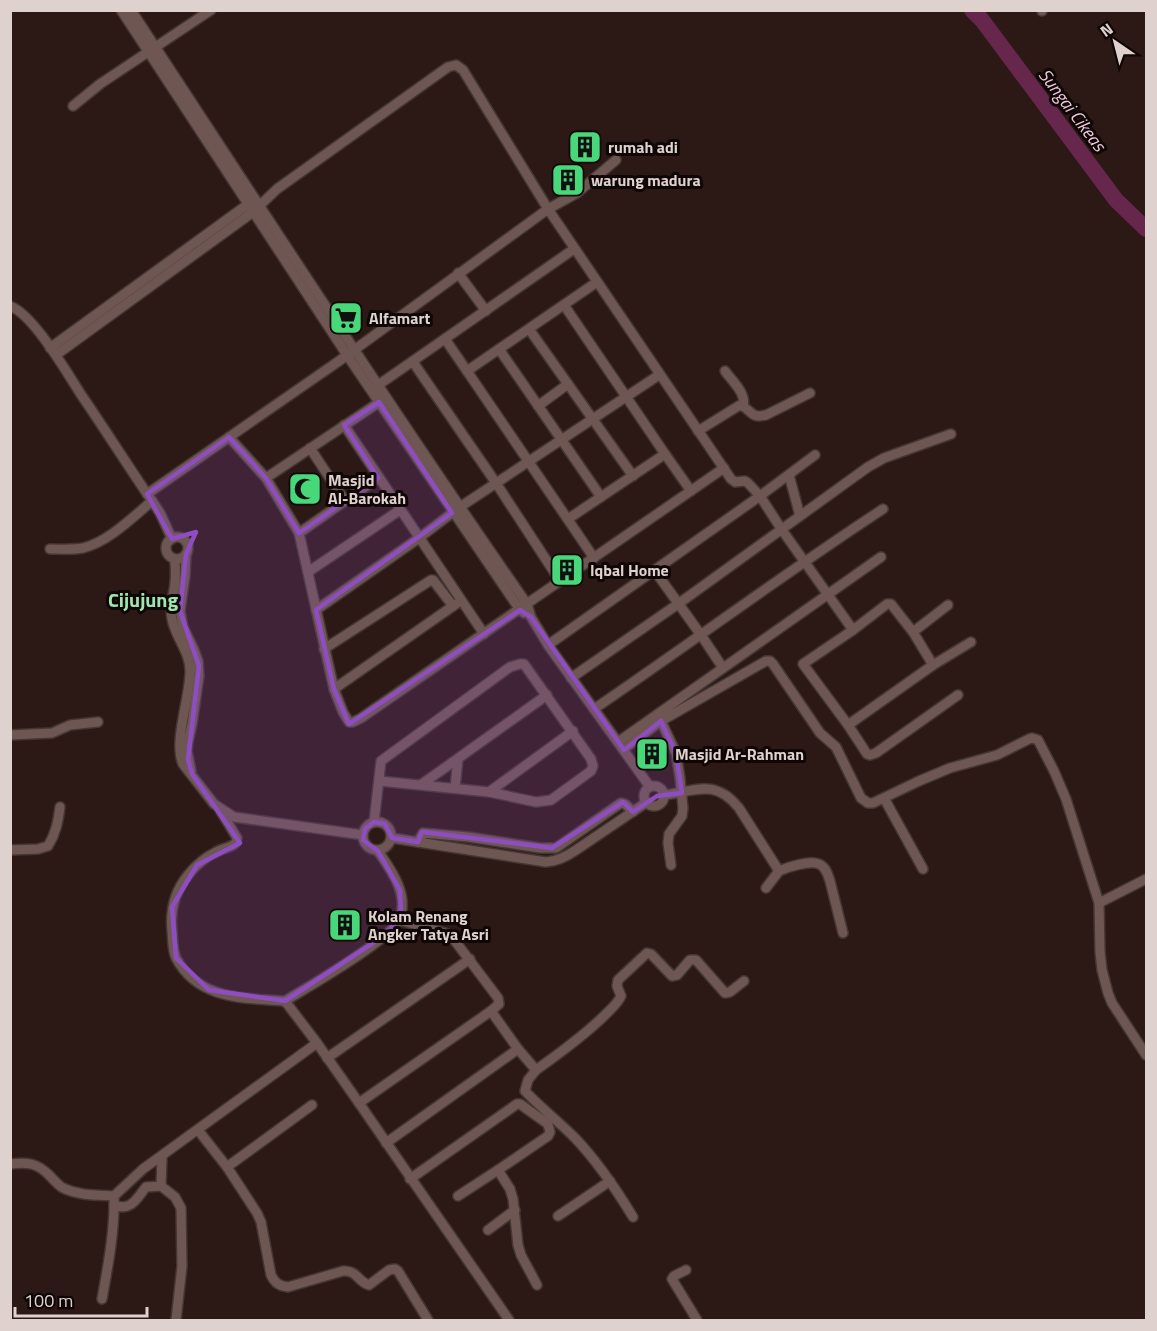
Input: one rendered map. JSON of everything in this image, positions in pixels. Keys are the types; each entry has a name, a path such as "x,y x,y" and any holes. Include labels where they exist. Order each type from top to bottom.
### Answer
{"street":[{"path":"121,10 152,51 456,510 571,678 650,787"},
{"path":"131,10 152,51"},
{"path":"73,106 100,84 211,10"},
{"path":"53,352 447,67 456,65 463,70 574,249 733,481 748,483 760,496 853,630"},
{"path":"50,549 69,550 84,547 97,542 122,526 150,498 229,437 350,353 548,209 577,193 616,160"},
{"path":"375,388 574,249"},
{"path":"458,273 486,310"},
{"path":"467,371 597,282"},
{"path":"564,305 691,491"},
{"path":"10,306 18,309 28,319 53,352 160,513 172,539"},
{"path":"529,329 633,476"},
{"path":"445,339 594,558"},
{"path":"499,349 601,497"},
{"path":"413,362 560,581"},
{"path":"725,371 743,396 745,401 743,406"},
{"path":"316,610 456,510 659,375"},
{"path":"538,406 568,384"},
{"path":"698,431 740,405 759,417 810,393"},
{"path":"266,478 382,400"},
{"path":"344,425 419,538 457,603"},
{"path":"571,678 868,467 884,458 951,434"},
{"path":"229,437 266,478 299,532 334,689 349,722 361,718 724,468"},
{"path":"310,448 345,501"},
{"path":"568,519 665,454"},
{"path":"548,645 815,455"},
{"path":"789,475 800,516"},
{"path":"299,532 378,478"},
{"path":"594,709 883,508"},
{"path":"308,572 400,510"},
{"path":"186,554 184,557 175,559 170,556 168,543 172,539 181,538 185,541 188,550 180,611 183,627 199,666 198,688 188,742 188,759 192,774"},
{"path":"621,746 723,668 881,557"},
{"path":"175,559 176,581 170,611 190,663 189,690 180,749 183,764 207,797 234,817 363,835"},
{"path":"655,571 723,668"},
{"path":"324,649 431,580 457,603 484,634"},
{"path":"334,689 457,603"},
{"path":"933,665 913,632 891,604 887,604 799,667 848,724 867,754 870,755 958,695"},
{"path":"913,632 948,605"},
{"path":"848,724 933,665 971,642"},
{"path":"621,746 766,661 770,661 820,733 836,747 861,798 867,803 873,803 950,768 997,755 1035,738 1041,743 1066,799 1099,903 1100,952 1108,993 1112,1003 1146,1054"},
{"path":"374,822 381,761 510,667 520,664 524,664 573,731 593,766 591,771 551,800 536,802 489,792 379,781"},
{"path":"422,784 547,695"},
{"path":"661,721 676,753 682,793 682,816 669,834 671,865"},
{"path":"10,735 52,733 70,725 98,722"},
{"path":"489,792 573,731"},
{"path":"455,788 458,759"},
{"path":"655,786 663,790 663,801 658,805 652,805 644,797 650,787 655,786"},
{"path":"664,795 705,788 718,790 731,798 779,871"},
{"path":"884,798 922,868"},
{"path":"392,838 553,861 565,858 647,802"},
{"path":"418,842 423,832 556,848 621,803 633,812"},
{"path":"10,850 38,849 48,846 58,825 60,807"},
{"path":"219,808 237,841 235,844 214,852 187,876 172,907 171,924 176,958 196,981 217,993 285,1001 349,961 388,933 399,920 401,904 397,881 378,851"},
{"path":"379,822 389,828 392,838 386,848 378,851 366,845 363,835 369,825 379,822"},
{"path":"467,850 468,837"},
{"path":"569,839 576,850"},
{"path":"511,856 512,844"},
{"path":"765,888 779,871 797,865 821,864 828,873 843,933"},
{"path":"1099,903 1146,880"},
{"path":"359,1103 498,1005 498,998 449,934 399,920"},
{"path":"633,1217 610,1181 576,1139 526,1092 524,1089 528,1080 536,1070 577,1040 619,1001 621,996 617,986 618,980 647,953 651,954 672,976 677,975 690,960 696,960 723,991 728,993 744,981"},
{"path":"327,1058 470,959"},
{"path":"285,1001 359,1103 508,1320"},
{"path":"491,1011 536,1070"},
{"path":"102,1299 114,1201 132,1178 317,1043"},
{"path":"386,1143 518,1049"},
{"path":"410,1179 515,1104 519,1104 548,1124 550,1128 548,1136 458,1196"},
{"path":"227,1167 312,1105"},
{"path":"198,1130 227,1167 257,1213 274,1282 288,1287 348,1270 369,1285 389,1270 395,1269 428,1320"},
{"path":"161,1186 162,1157"},
{"path":"10,1164 26,1162 40,1166 58,1185 84,1195 114,1201 121,1208 126,1208 133,1203 146,1187 161,1186 175,1197 181,1208 182,1266 176,1320"},
{"path":"498,1170 510,1189 521,1255 537,1285"},
{"path":"558,1216 610,1181"},
{"path":"488,1230 515,1210"},
{"path":"686,1270 672,1279 697,1320"}],"highlighted area":[{"path":"379,402 452,513 316,610 334,689 349,724 520,610 531,617 624,750 661,721 676,753 682,793 657,796 633,812 623,802 552,848 422,832 418,842 392,838 385,824 374,822 365,829 363,840 378,851 400,890 401,913 388,933 285,1001 209,990 176,958 172,907 197,865 240,843 192,774 188,759 199,666 180,611 186,554 196,532 172,539 147,494 229,437 266,478 299,533 378,478 344,425"}],"waterway":[{"name":"Sungai Cikeas","path":"972,10 982,20 1116,200 1146,229"}],"place":[{"name":"rumah adi","path":"585,147"},
{"name":"warung madura","path":"568,180"},
{"name":"Alfamart","path":"346,318"},
{"name":"Masjid Al-Barokah","path":"305,489"},
{"name":"Iqbal Home","path":"567,570"},
{"name":"Masjid Ar-Rahman","path":"652,754"},
{"name":"Kolam Renang Angker Tatya Asri","path":"345,925"}],"district":[{"name":"Cijujung","path":"143,600"}]}
